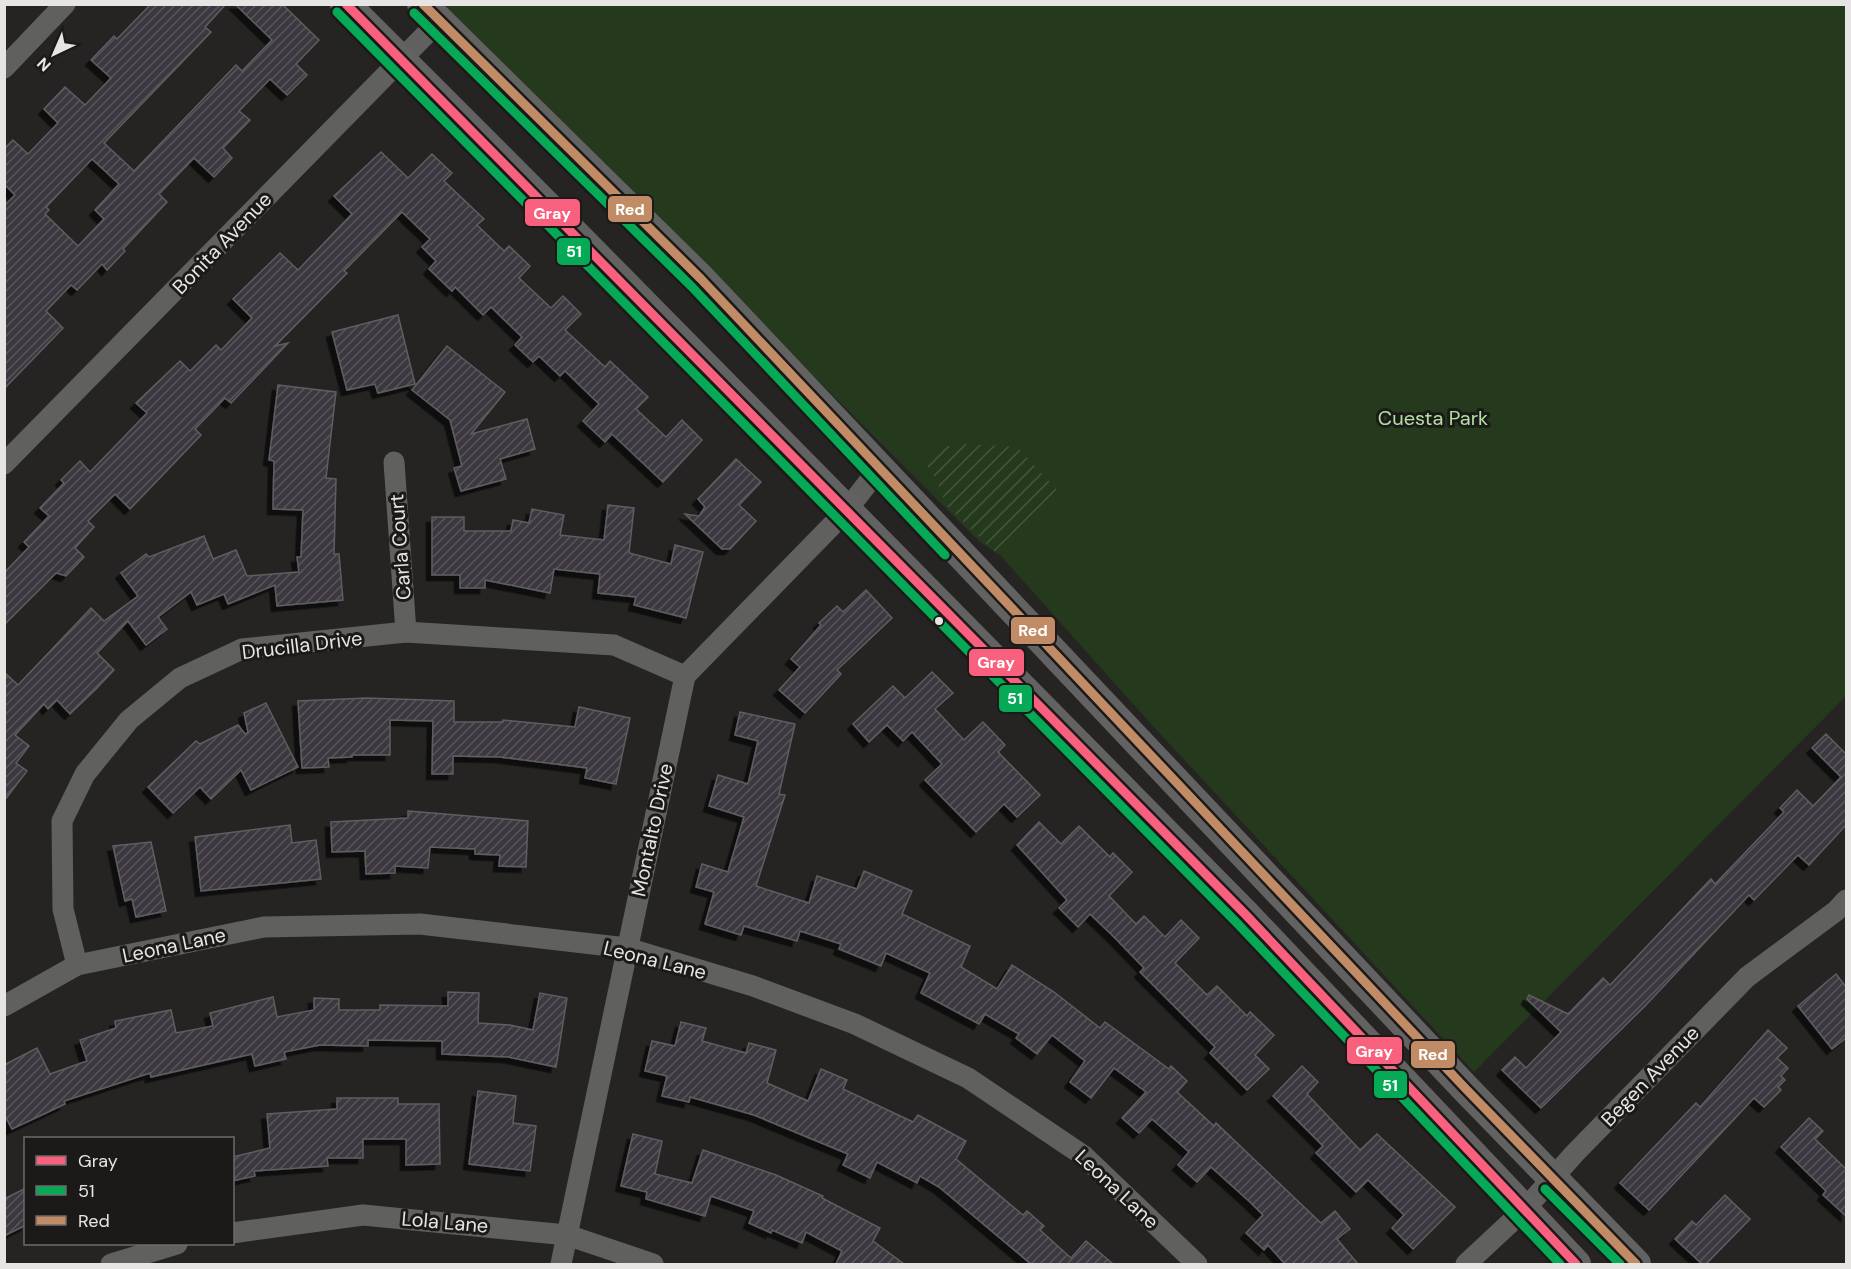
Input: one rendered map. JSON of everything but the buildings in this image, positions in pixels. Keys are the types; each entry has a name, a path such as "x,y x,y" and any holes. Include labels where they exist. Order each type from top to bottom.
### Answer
{"main road":[{"path":"345,4 1245,914 1576,1264"},
{"path":"431,13 701,279 1553,1180 1636,1264"}],"street":[{"path":"4,68 65,4"},
{"name":"Bonita Avenue","path":"4,464 401,61 431,13"},
{"name":"Carla Court","path":"394,462 406,632"},
{"path":"685,676 847,510 880,467"},
{"name":"Drucilla Drive","path":"77,965 63,909 62,821 85,774 129,720 180,678 242,649 406,632 614,645 685,676"},
{"name":"Montalto Drive","path":"561,1264 685,676"},
{"name":"Begen Avenue","path":"1466,1264 1524,1210 1575,1153 1747,977 1843,911"},
{"name":"Leona Lane","path":"4,1006 77,965 264,927 420,924 627,948 753,986 845,1020 968,1078 1084,1156 1197,1264"},
{"name":"Lola Lane","path":"234,1233 363,1215 567,1235 653,1264"},
{"path":"111,1264 174,1245"}],"green space":[{"name":"Cuesta Park","path":"441,5 1846,5 1846,696 1474,1072 1152,725 1000,555 980,542"},
{"path":"964,444 1017,447 1062,495 997,554 946,505 937,480 922,459 943,447"}],"transit line":[{"name":"Gray","path":"346,4 1245,914 1576,1264"},
{"name":"Red","path":"423,4 701,279 1465,1088 1636,1264"},
{"name":"51","path":"337,12 1236,922 1560,1264"},
{"name":"51","path":"414,13 692,287 945,555"},
{"name":"51","path":"1545,1189 1620,1264"}]}
